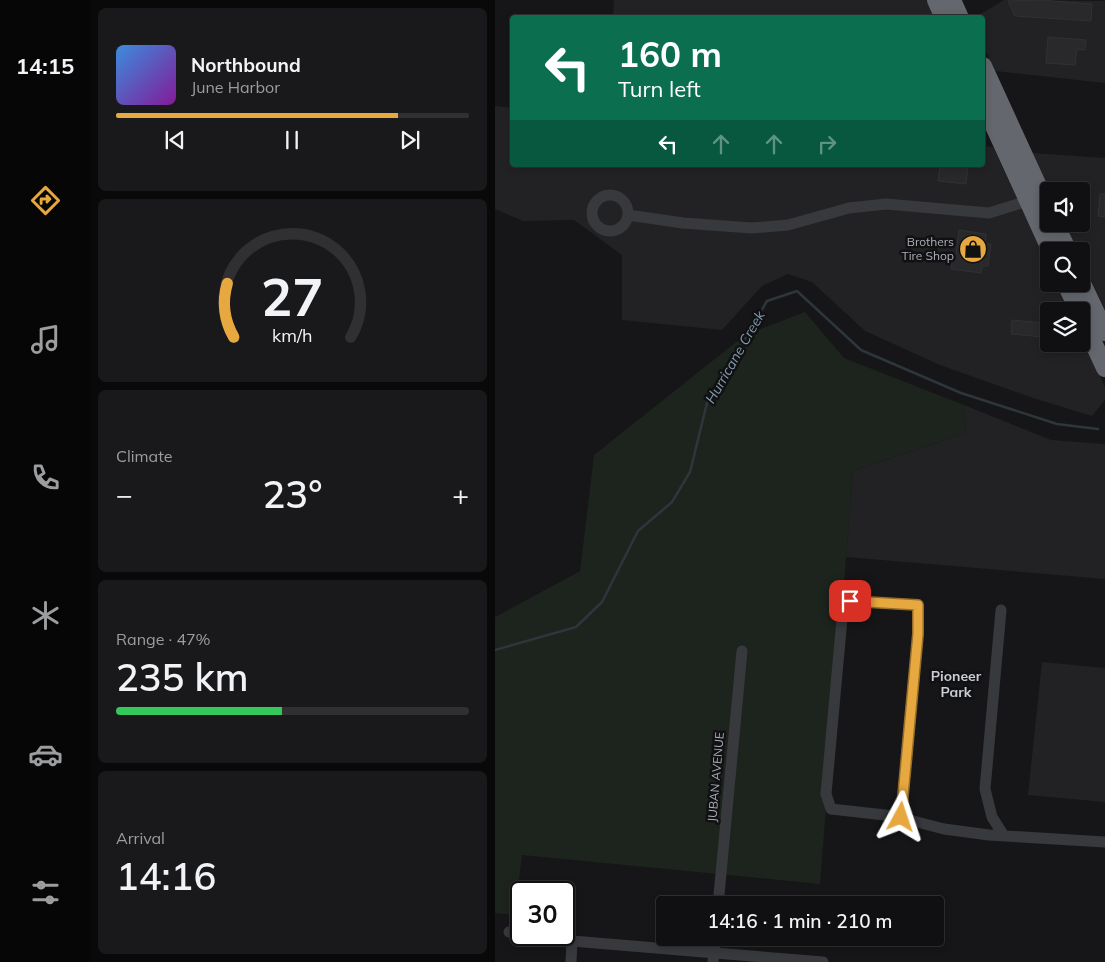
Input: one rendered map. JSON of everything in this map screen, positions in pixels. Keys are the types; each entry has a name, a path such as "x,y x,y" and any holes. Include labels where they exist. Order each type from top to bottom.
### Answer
{"highway":[{"path":"936,0 943,15"},
{"path":"952,0 959,15"},
{"path":"985,71 1040,202"},
{"path":"985,106 1040,202"},
{"path":"1086,292 1105,332"},
{"path":"1090,336 1105,368"}],"street":[{"path":"628,215 683,223 752,228 788,225 849,208 886,204 989,213 1040,202"},
{"path":"901,817 918,634 918,605 850,601 843,608 827,794 831,809 901,817 944,829 1004,836 1105,842"},
{"path":"1001,610 985,789 992,817 1004,836"},
{"name":"JUBAN AVENUE","path":"719,896 742,651"},
{"path":"575,941 713,957 823,962"},
{"path":"571,962 572,946"}],"shaded area":[{"path":"614,0 927,0 934,15 613,15"},
{"path":"1004,0 1105,1 1105,83 995,71 985,49 985,15 979,15"},
{"path":"495,106 510,108 510,167 985,167 985,146 993,147 1040,248 1040,292 1061,292 1066,302 1040,302 1040,352 1089,352 1105,387 1105,400 1092,416 1033,398 940,365 865,331 812,282 788,274 762,286 722,330 622,320 622,255 574,220 523,221 495,209"},
{"path":"1032,153 1105,158 1105,310 1090,278 1090,242 1074,242 1069,232 1090,232 1090,182 1046,182"},
{"path":"805,312 844,358 964,405 966,433 853,471 820,884 522,855 519,881 510,881 510,914 495,913 495,617 580,571 594,455 745,335"},
{"path":"964,405 1051,440 1105,444 1105,579 846,557 853,471 966,433"},
{"path":"1042,662 1105,668 1105,802 1028,795"}],"building":[{"path":"1040,0 1092,4 1091,21 1015,16 1008,1"},
{"path":"1048,37 1086,40 1085,50 1077,49 1075,65 1046,63"},
{"path":"940,167 968,167 966,184 938,181"},
{"path":"1100,194 1105,194 1105,217 1098,216"},
{"name":"Brothers Tire Shop","path":"959,230 986,234 985,244 991,244 988,266 982,266 981,273 951,269 952,253 956,254"},
{"path":"1012,320 1040,323 1040,337 1011,334"}],"waterway":[{"name":"Hurricane Creek","path":"495,650 576,627 602,602 638,531 672,502 690,472 707,403 767,301 797,291 861,350 961,393 1057,424 1098,429"}],"place":[{"name":"Brothers Tire Shop","path":"973,249"}],"district":[{"name":"Pioneer Park","path":"956,684"}],"route":[{"path":"850,601 918,605 918,634 901,817"}]}
